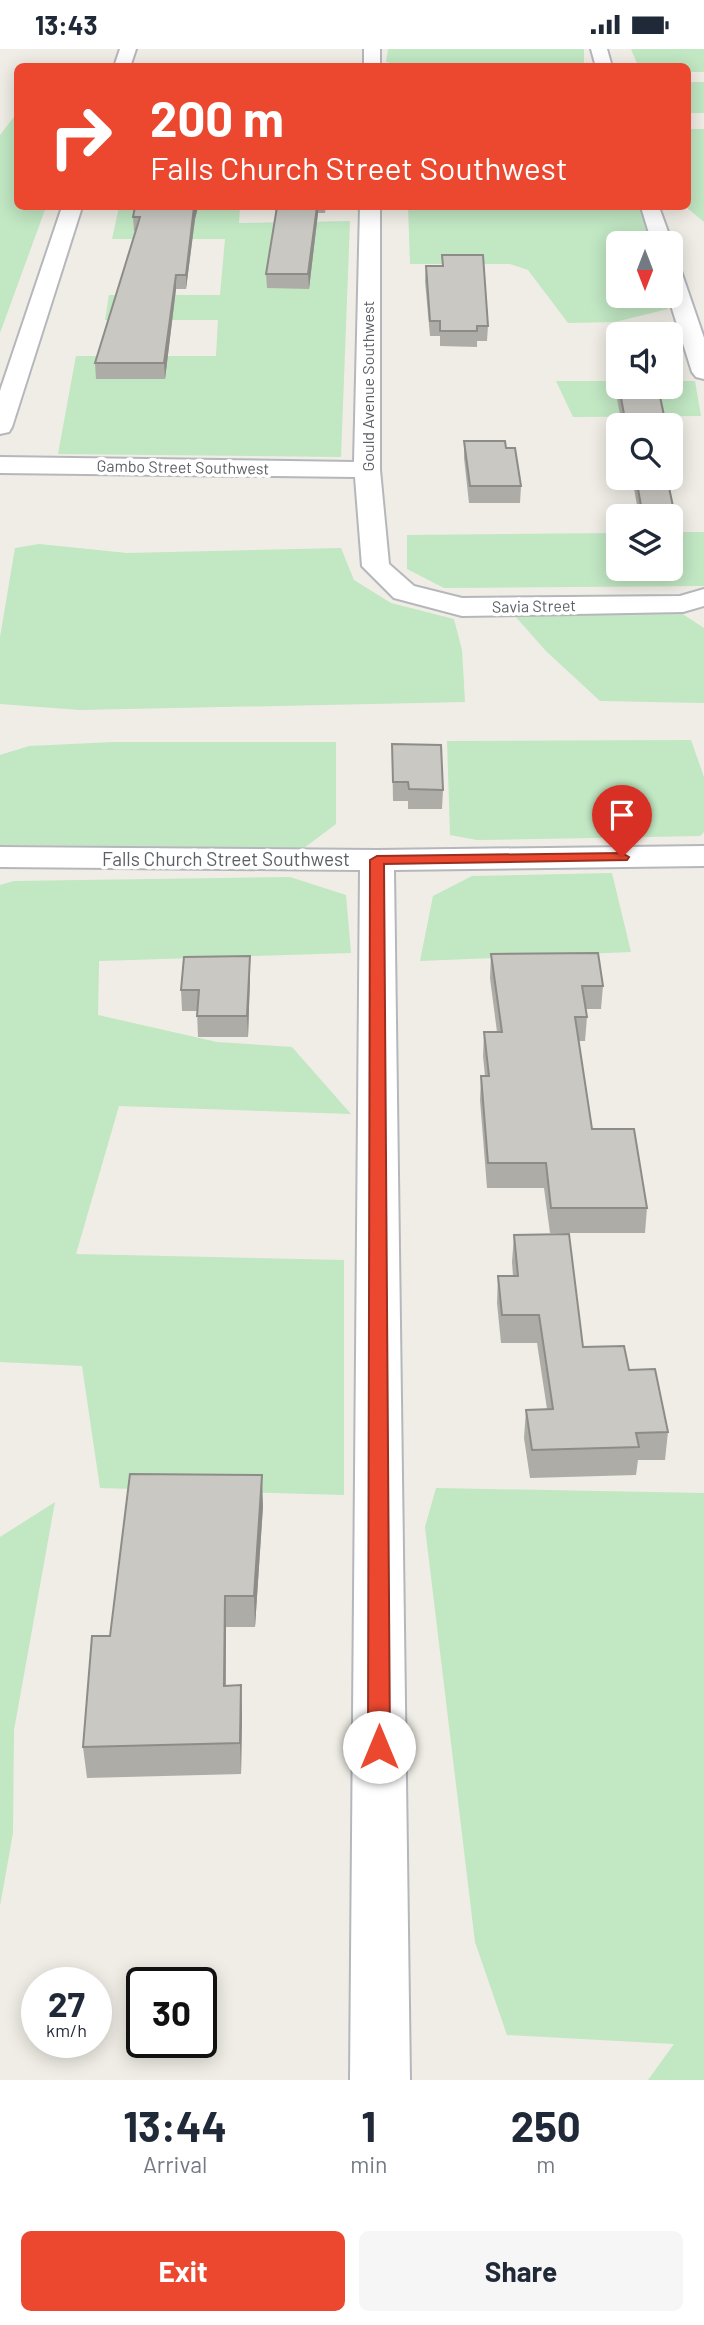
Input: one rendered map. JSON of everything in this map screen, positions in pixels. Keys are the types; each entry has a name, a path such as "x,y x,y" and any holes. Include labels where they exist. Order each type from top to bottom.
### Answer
{"street":[{"path":"0,427 71,210"},
{"name":"Gould Avenue Southwest","path":"370,210 367,470 376,566"},
{"path":"651,210 658,231"},
{"path":"683,308 704,372"},
{"name":"Gambo Street Southwest","path":"0,465 367,470"},
{"name":"Savia Street","path":"376,566 404,592 462,607 683,604 704,597"},
{"name":"Falls Church Street Southwest","path":"0,857 377,860 704,856"},
{"path":"377,860 380,2080"}],"green space":[{"path":"388,49 584,49 584,63 386,62"},
{"path":"631,49 704,49 704,72 691,72 691,63 637,63"},
{"path":"691,82 704,82 704,113 691,113"},
{"path":"14,117 14,210 45,210 0,333 0,135"},
{"path":"691,129 704,129 704,222 690,210"},
{"path":"118,210 240,210 239,223 350,221 341,457 58,454 76,356 216,356 218,320 105,320 109,295 220,295 225,239 112,239"},
{"path":"408,210 642,210 648,231 606,231 606,308 668,309 615,322 568,323 528,270 510,264 410,264"},
{"path":"556,381 606,381 606,399 683,399 683,381 695,381 701,416 683,416 683,413 606,413 606,417 573,417"},
{"path":"683,532 704,532 704,586 444,588 407,569 407,535 606,533 606,581 683,581"},
{"path":"39,544 127,553 341,548 354,580 391,603 454,619 462,650 465,702 80,710 0,704 0,637 15,548"},
{"path":"681,613 704,628 704,703 600,701 546,651 514,615"},
{"path":"691,740 704,777 704,832 700,836 477,840 450,835 447,741"},
{"path":"114,742 336,742 336,824 304,848 0,845 0,755 29,746"},
{"path":"612,873 631,952 420,961 433,896 472,876"},
{"path":"290,877 346,895 351,953 99,961 98,1015 217,1042 292,1047 351,1114 119,1106 76,1254 344,1260 344,1495 100,1488 82,1366 0,1362 0,885 14,881"},
{"path":"436,1488 704,1493 704,2080 648,2080 674,2044 507,2035 475,1942 425,1527"},
{"path":"55,1502 14,1730 13,1833 0,1906 0,1537"}],"building":[{"path":"134,210 194,210 186,275 176,275 164,363 95,363 140,217 133,217"},
{"path":"277,210 317,210 308,274 266,274"},
{"path":"442,255 483,255 488,326 477,326 477,331 440,331 440,321 430,321 426,266 443,266"},
{"path":"621,399 661,399 663,413 624,413"},
{"path":"464,441 505,441 506,448 515,448 521,486 470,486"},
{"path":"638,490 670,490 673,504 641,504"},
{"path":"392,744 441,745 443,790 409,789 408,782 393,782"},
{"path":"598,953 603,986 582,986 587,1017 575,1017 592,1129 634,1129 647,1208 551,1208 546,1163 488,1163 481,1076 489,1076 484,1032 502,1032 491,954"},
{"path":"250,956 247,1016 197,1016 199,990 181,990 184,957"},
{"path":"569,1234 583,1347 624,1346 629,1370 655,1369 668,1432 636,1433 639,1447 532,1450 526,1410 553,1409 539,1315 502,1315 498,1276 518,1276 514,1235"},
{"path":"130,1474 262,1475 254,1596 225,1596 224,1686 241,1685 240,1743 83,1747 92,1636 110,1636"}],"route":[{"path":"379,1747 377,860 622,857"}]}
